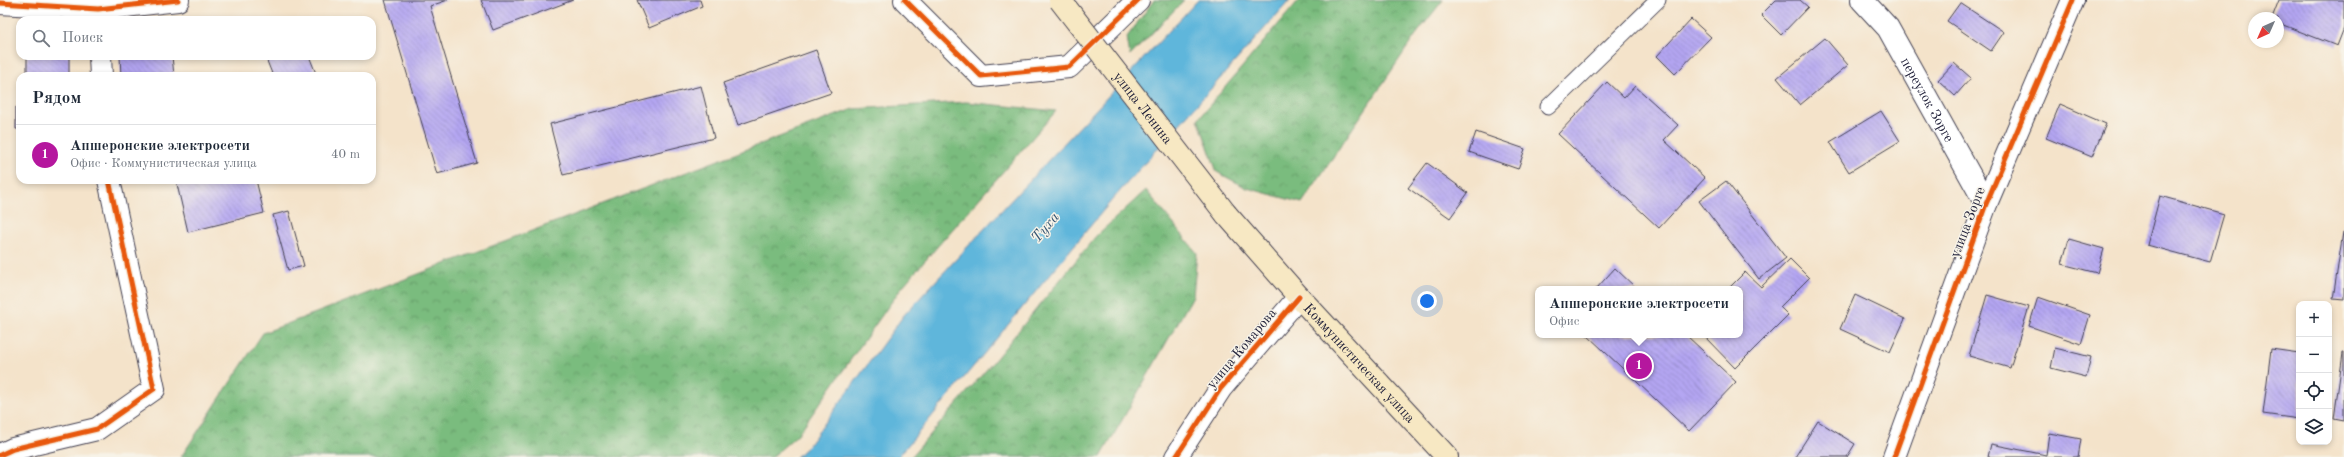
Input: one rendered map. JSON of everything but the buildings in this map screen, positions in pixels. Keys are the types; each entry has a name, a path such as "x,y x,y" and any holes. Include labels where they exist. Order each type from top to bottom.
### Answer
{"main road":[{"name":"улица Ленина","path":"1060,0 1226,214"},
{"name":"Коммунистическая улица","path":"1226,214 1299,297 1447,457"}],"street":[{"path":"0,3 98,14 178,0"},
{"path":"905,0 981,76 1069,66 1138,0"},
{"name":"переулок Зорге","path":"1862,0 1888,28 1986,204"},
{"name":"улица Зорге","path":"1894,457 1986,204 2072,0"},
{"path":"100,60 101,72"},
{"path":"0,455 13,449 96,429 154,389 110,184"},
{"name":"улица Комарова","path":"1176,457 1221,388 1299,297"}],"lane":[{"path":"1548,107 1658,0"}],"green space":[{"path":"1154,0 1184,0 1130,56 1127,37"},
{"path":"1299,0 1443,0 1415,36 1302,203 1247,188 1217,172 1198,119"},
{"path":"966,102 1056,111 902,287 798,434 772,457 181,457 263,333 853,109"},
{"path":"1146,190 1197,253 1193,296 1101,457 911,457 993,362 1096,236"}],"water":[{"name":"Туха","path":"1198,0 1290,0 1112,200 898,457 796,457 808,446 904,315"}],"cycle path":[{"path":"0,3 98,9 178,0"},
{"path":"905,0 981,76 1069,67 1138,0"},
{"path":"1894,457 1986,204 2073,0"},
{"path":"0,455 13,449 97,429 154,389 110,184"},
{"path":"1176,457 1221,388 1299,297"}],"place":[{"name":"Апшеронские электросети","path":"1639,366"}]}
